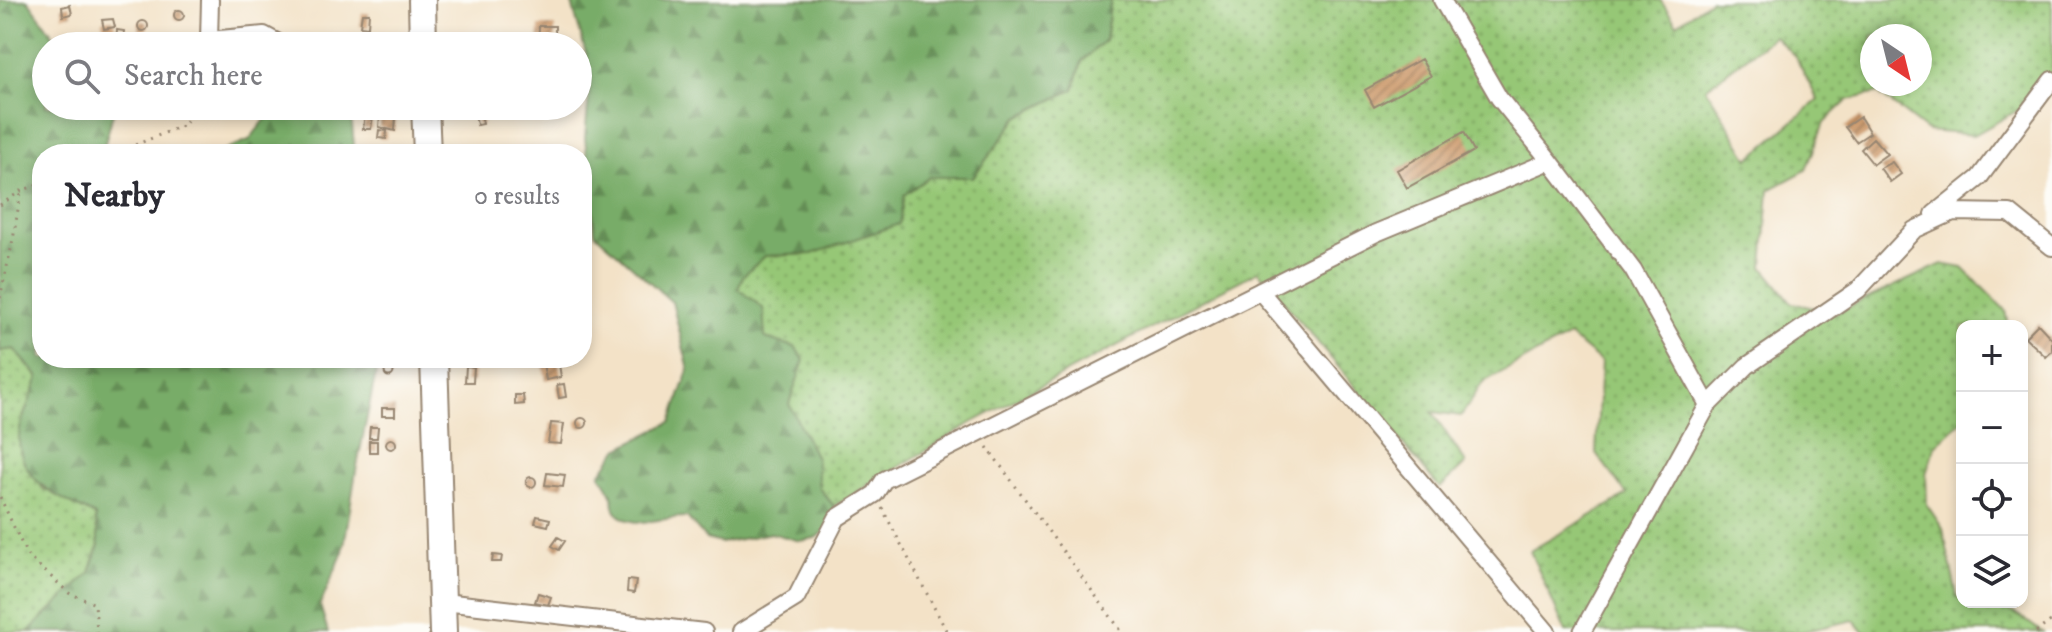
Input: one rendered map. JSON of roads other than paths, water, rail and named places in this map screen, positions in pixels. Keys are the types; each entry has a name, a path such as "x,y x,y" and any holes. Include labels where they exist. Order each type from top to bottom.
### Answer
{"main road":[{"path":"422,0 423,32"},
{"path":"426,120 427,144"},
{"path":"434,368 443,632"}],"street":[{"path":"209,32 210,0"},
{"path":"1442,0 1499,98 1633,270 1708,405"},
{"path":"1582,632 1708,405 1747,366 1858,290 1914,230 1979,178 2052,80"},
{"path":"741,632 796,598 837,518 875,494 884,480 1376,233 1550,161"},
{"path":"1914,230 1953,212 2010,213 2052,247"},
{"path":"1260,291 1547,632"},
{"path":"444,602 704,632"}]}
